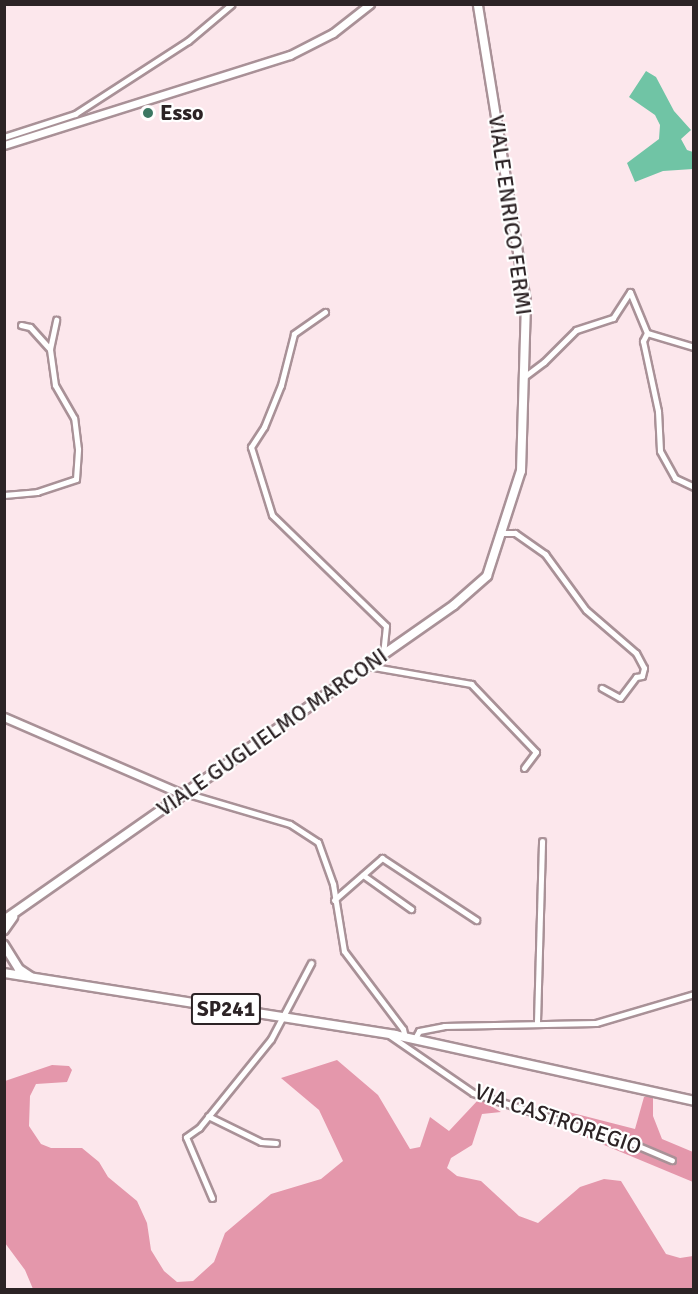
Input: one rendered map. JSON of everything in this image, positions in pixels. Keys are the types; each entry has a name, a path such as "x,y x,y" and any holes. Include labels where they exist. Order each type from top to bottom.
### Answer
{"main road":[{"name":"VIALE ENRICO FERMI","path":"478,4 523,279 524,377 521,471 502,532"},
{"name":"VIALE GUGLIELMO MARCONI","path":"4,920 478,587 490,568 502,532"},
{"path":"4,930 18,911"},
{"path":"5,948 19,969 33,978"},
{"name":"SP241","path":"4,973 387,1034 693,1101"}],"street":[{"path":"4,137 82,109 188,40 232,4"},
{"path":"4,145 290,54 333,33 369,4"},
{"path":"524,377 544,363 576,330 613,318 630,292 647,333 643,341 658,411 660,451 675,478 693,487"},
{"path":"325,312 294,334 281,385 264,427 251,443 272,515 382,620 386,632 383,655"},
{"path":"4,495 37,492 76,479 78,449 74,418 58,393 53,376 50,349 56,320"},
{"path":"21,325 30,327 50,349"},
{"path":"647,333 693,347"},
{"path":"502,532 515,533 545,554 586,610 636,652 644,668 642,676 636,677 620,698 602,688"},
{"path":"368,666 471,684 536,752 524,768"},
{"path":"4,717 183,793 304,831 318,842 326,861 344,951 410,1039 419,1031 444,1026 537,1022 596,1023 693,994"},
{"path":"537,1022 542,841"},
{"path":"334,900 382,858 476,920"},
{"path":"363,875 411,909"},
{"path":"212,1198 186,1137 208,1116 271,1039 280,1017 311,963"},
{"name":"VIA CASTROREGIO","path":"387,1034 473,1092 636,1144 672,1160"},
{"path":"208,1116 261,1142 276,1143"}],"shaded area":[{"path":"646,71 656,77 674,111 691,130 681,139 687,150 693,152 693,169 663,171 635,182 627,163 659,139 660,125 655,115 629,97"},
{"path":"337,1060 378,1095 410,1149 420,1147 430,1117 449,1131 479,1099 501,1112 482,1114 472,1145 451,1158 447,1168 457,1176 481,1181 519,1216 538,1223 580,1187 604,1179 621,1181 666,1254 680,1258 693,1256 693,1289 33,1289 25,1270 5,1243 5,1081 52,1065 69,1066 72,1070 67,1082 36,1084 30,1096 29,1126 41,1144 51,1148 82,1148 99,1162 108,1177 137,1201 147,1223 151,1250 164,1271 177,1282 193,1281 214,1262 225,1233 271,1194 321,1179 343,1161 319,1110 281,1078"},
{"path":"653,1096 653,1116 662,1139 693,1152 693,1182 568,1130 557,1109 635,1129 644,1097"}],"place":[{"name":"Esso","path":"148,113"}]}
